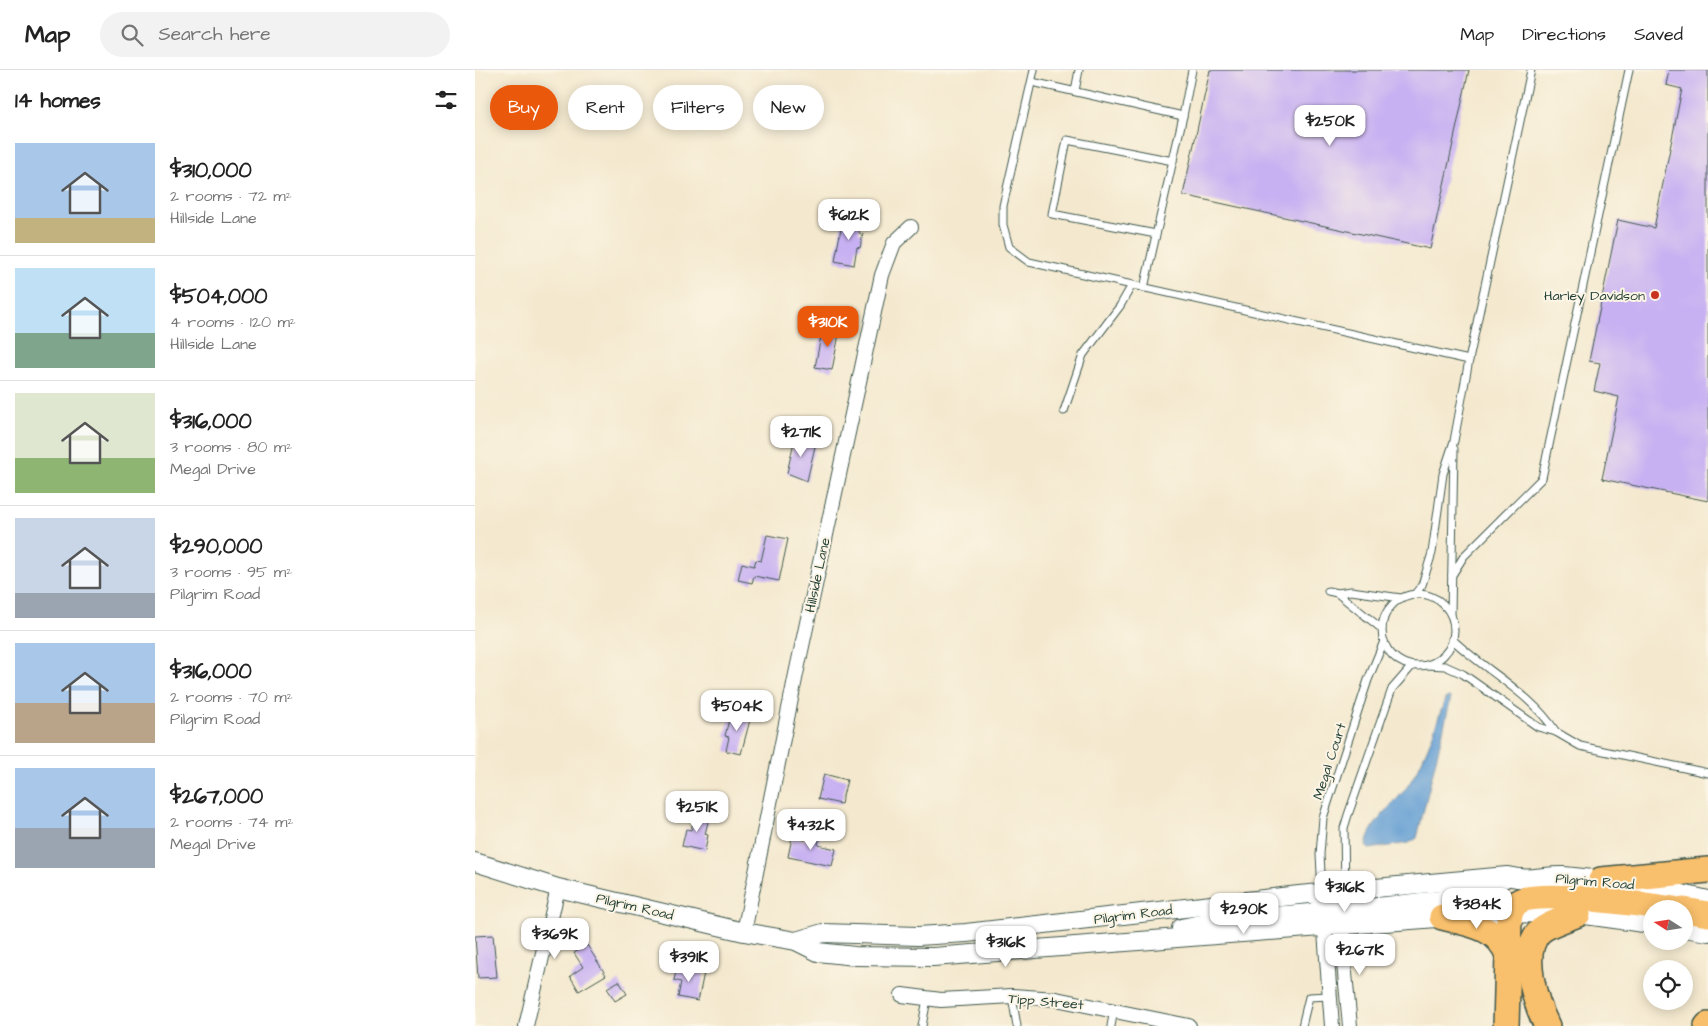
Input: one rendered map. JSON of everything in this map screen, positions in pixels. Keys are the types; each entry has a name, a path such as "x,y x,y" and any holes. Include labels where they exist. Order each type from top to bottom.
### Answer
{"highway":[{"path":"1601,880 1708,870"},
{"path":"1506,1026 1510,912 1518,901 1542,897 1643,904"},
{"path":"1693,912 1708,914"},
{"path":"1547,1026 1534,995 1531,963 1533,943 1543,929 1578,914"},
{"path":"1442,916 1491,932 1501,940 1508,955"}],"street":[{"name":"Hillside Lane","path":"744,932 796,674 882,275 894,243 911,227"},
{"name":"Pilgrim Road","path":"475,862 558,888 744,932 796,941 818,952 855,956 933,958 1325,926"},
{"name":"Pilgrim Road","path":"796,941 823,933 918,936 966,933 1323,900 1345,890 1507,876 1523,880 1561,876 1630,883 1708,900"},
{"path":"1325,926 1344,918 1477,896 1507,876"},
{"path":"526,1026 558,888"},
{"path":"1345,890 1343,952 1350,1026"},
{"path":"1323,900 1332,1026"},
{"path":"1154,940 1177,929 1221,920 1311,913 1323,900"},
{"path":"1344,918 1442,916 1510,912 1578,914 1643,923"},
{"path":"1693,930 1708,932"},
{"name":"Tipp Street","path":"902,995 927,999 1013,996 1056,999 1189,1026"}],"lane":[{"path":"1034,70 1003,206 1003,225 1009,247 1029,262 1469,360"},
{"path":"1075,92 1079,70"},
{"path":"1144,288 1193,70"},
{"path":"1415,594 1422,585 1433,553 1443,474 1454,441 1469,360 1531,70"},
{"path":"1452,575 1464,556 1542,478 1629,70"},
{"path":"1032,82 1183,116"},
{"path":"1156,234 1052,214 1067,140 1173,161"},
{"path":"1064,411 1083,356 1120,306 1132,285"},
{"path":"1427,665 1441,658 1450,646 1454,631 1451,617 1454,441"},
{"path":"1328,591 1337,593 1351,591 1401,598"},
{"path":"1337,593 1382,628"},
{"path":"1451,617 1443,604 1430,596 1415,594 1401,598 1389,608 1383,621 1382,628 1387,650 1398,660 1412,666 1445,666 1463,674 1538,727 1556,732 1569,741 1593,750 1708,773"},
{"path":"1452,639 1468,655 1495,672 1546,716 1556,732"},
{"name":"Megal Court","path":"1323,900 1320,849 1323,818 1368,680 1384,641"},
{"path":"1345,890 1344,828 1392,689 1412,666"},
{"path":"1013,996 1017,1026"},
{"path":"1302,1026 1309,997 1329,996"},
{"path":"922,1026 927,999"},
{"path":"1111,1026 1114,1010"}],"water":[{"path":"1451,698 1417,838 1409,843 1369,849 1366,846 1372,829 1404,791 1415,774 1430,743 1445,699"}],"building":[{"path":"1210,70 1469,70 1430,249 1183,195"},
{"name":"Harley Davidson","path":"1669,70 1708,70 1708,501 1602,479 1619,397 1594,391 1600,363 1589,361 1618,220 1654,228 1682,89 1666,85"},
{"path":"843,217 861,220 859,233 863,234 860,248 857,247 854,265 835,261"},
{"path":"823,326 840,329 832,370 815,367"},
{"path":"795,437 816,442 807,481 787,473"},
{"path":"767,535 788,539 779,581 754,576 752,583 738,580 742,563 754,566 756,560 761,561"},
{"path":"731,711 751,716 741,754 726,751 729,737 725,736"},
{"path":"824,774 847,780 841,804 818,799"},
{"path":"696,811 710,814 705,834 708,835 705,851 682,846 686,829 691,830"},
{"path":"806,834 820,836 818,845 836,849 832,866 788,857 792,837 805,840"},
{"path":"493,935 497,977 478,978 475,936"},
{"path":"587,945 606,975 579,991 570,976 583,967 574,953"},
{"path":"677,967 704,973 698,1001 678,997 681,982 674,980"},
{"path":"619,981 627,994 615,1001 607,988"}],"place":[{"name":"Harley Davidson","path":"1655,295"}]}
